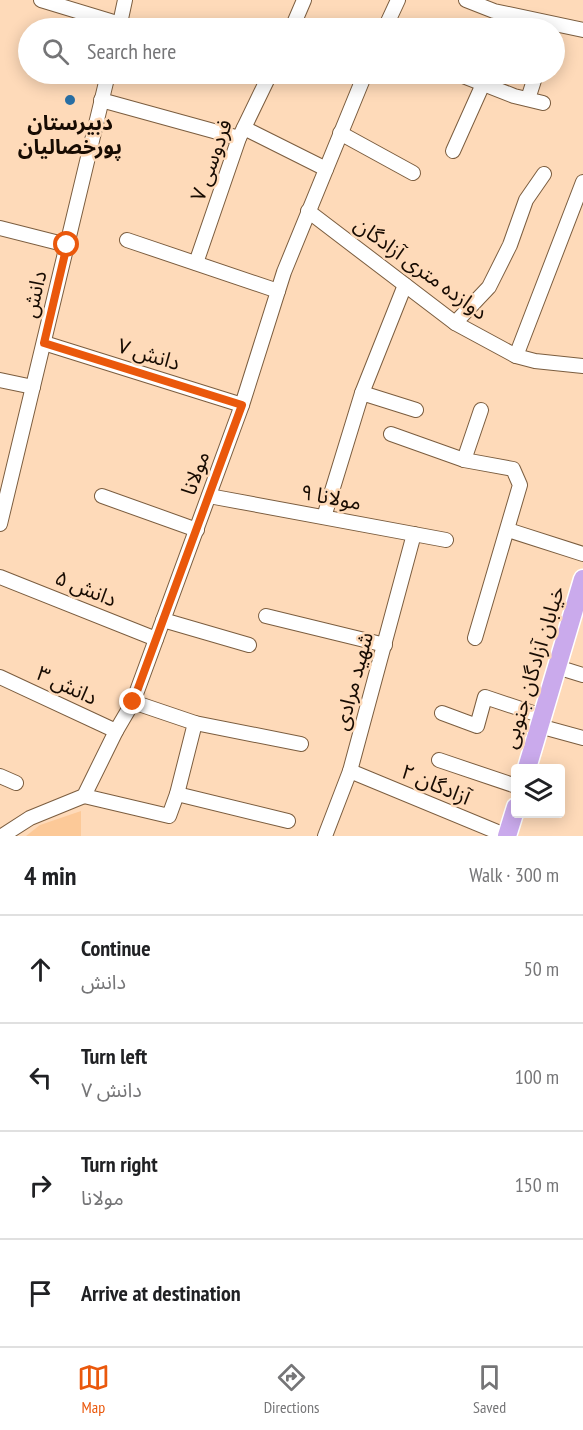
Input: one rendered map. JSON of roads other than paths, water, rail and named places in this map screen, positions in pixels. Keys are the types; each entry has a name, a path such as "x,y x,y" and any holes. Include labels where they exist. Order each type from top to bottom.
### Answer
{"main road":[{"name":"خیابان آزادگان جنوبی","path":"528,764 583,579"},
{"path":"507,836 513,818"}],"street":[{"path":"40,0 95,18"},
{"path":"121,18 125,0"},
{"path":"296,18 304,0"},
{"path":"390,18 398,0"},
{"path":"466,0 494,11 523,18"},
{"path":"565,27 583,30"},
{"name":"دانش","path":"0,524 106,84"},
{"name":"فردوسی ۷","path":"196,263 242,133 265,84"},
{"name":"مولانا","path":"84,796 133,702 242,405 278,291 308,211 361,84"},
{"path":"453,151 483,84 543,103"},
{"path":"528,99 533,84"},
{"path":"102,99 242,133 326,169"},
{"path":"340,133 414,173"},
{"path":"455,323 489,287 510,245 526,200 544,174"},
{"path":"516,356 583,182"},
{"name":"دوازده متری آزادگان","path":"308,211 455,323 516,356 535,361 583,366"},
{"path":"0,228 67,245"},
{"path":"127,240 278,291"},
{"path":"324,517 362,393 405,285"},
{"name":"دانش ۷","path":"44,343 242,405"},
{"path":"0,380 33,387"},
{"path":"362,393 416,410"},
{"path":"464,460 481,410"},
{"path":"391,434 464,460 513,469 520,485 475,638"},
{"path":"102,496 197,530"},
{"name":"مولانا ۹","path":"209,496 446,540"},
{"path":"508,530 583,554"},
{"name":"شهید مرادی","path":"325,836 350,771 414,534"},
{"name":"دانش ۵","path":"0,577 156,639"},
{"path":"266,616 385,645"},
{"path":"163,620 249,645"},
{"path":"557,667 583,675"},
{"name":"دانش ۳","path":"0,677 116,731"},
{"path":"442,713 477,726 485,696 583,738"},
{"path":"133,702 195,723 302,744"},
{"path":"2,836 30,818 84,796 169,816 195,723"},
{"path":"439,760 511,784"},
{"name":"آزادگان ۲","path":"350,771 507,836"},
{"path":"0,776 16,783"},
{"path":"177,794 288,821"}],"place":[{"name":"دبیرستان پورخصالیان","path":"70,100"}]}
